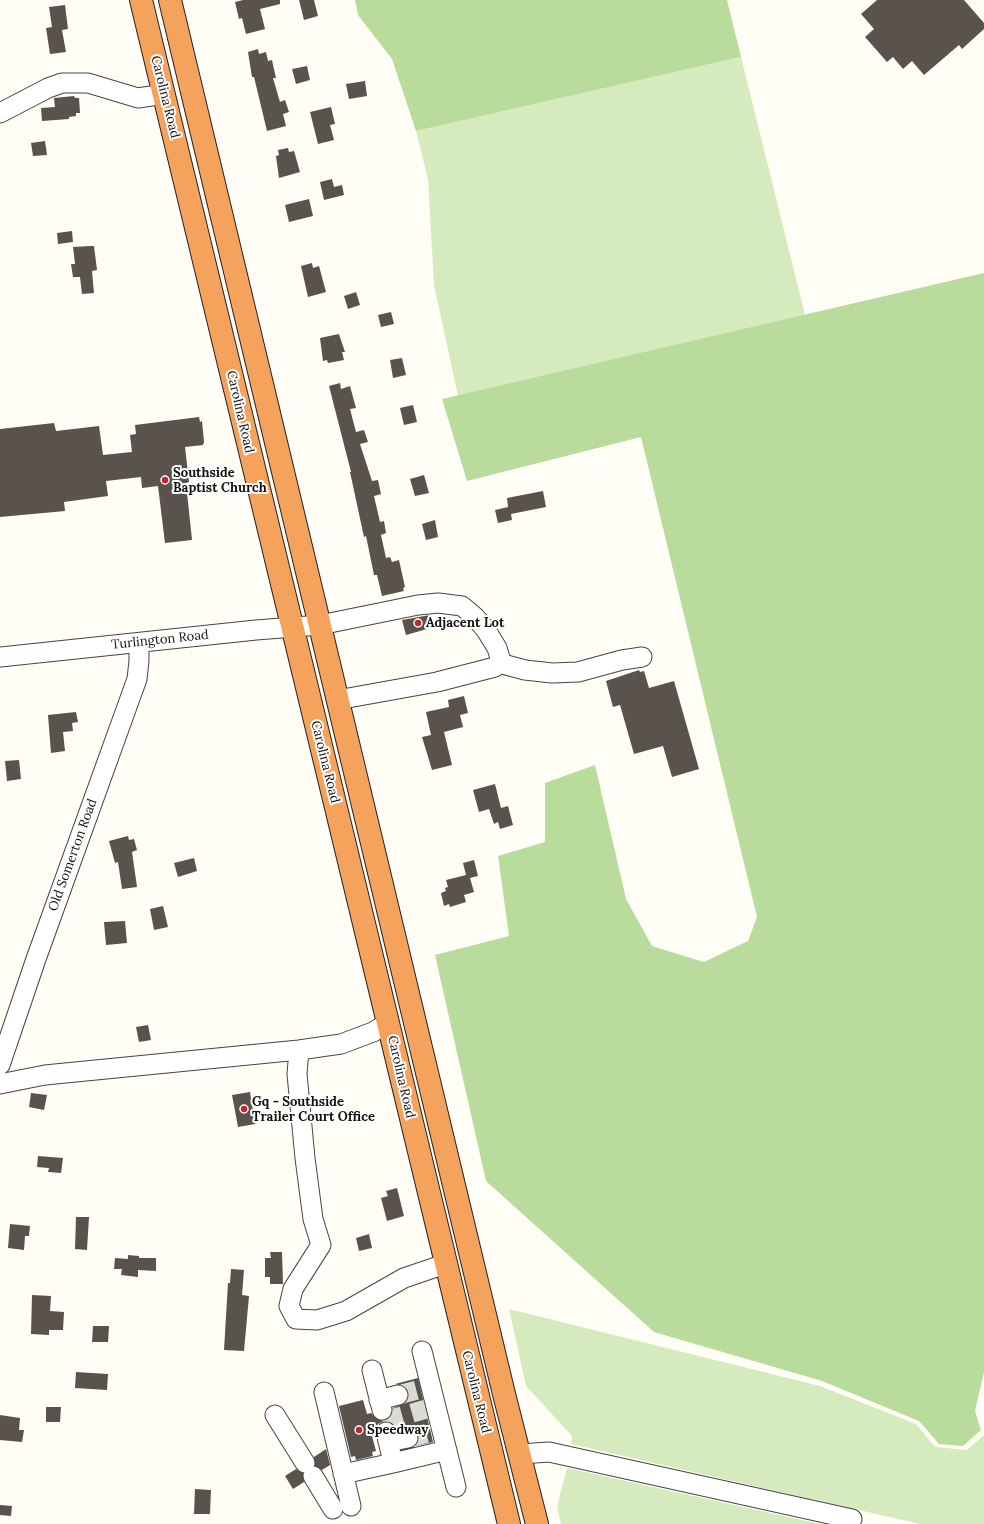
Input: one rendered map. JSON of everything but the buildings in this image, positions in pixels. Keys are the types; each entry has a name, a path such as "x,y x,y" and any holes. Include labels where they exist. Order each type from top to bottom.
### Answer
{"highway":[{"name":"Carolina Road","path":"141,0 509,1524"},
{"name":"Carolina Road","path":"170,0 337,700 537,1524"},
{"path":"497,1478 522,1463"}],"street":[{"path":"0,113 48,88 74,82 88,83 138,98 164,94"},
{"name":"Turlington Road","path":"0,658 320,625 418,605 438,604 462,606 475,617 486,630 497,648 500,658 499,663"},
{"name":"Old Somerton Road","path":"0,1065 36,958 137,679 140,661 139,643"},
{"path":"337,700 437,682 495,668 499,663 525,670 552,673 578,672 622,660 642,657"},
{"path":"0,1084 45,1075 300,1050 353,1040 388,1023"},
{"path":"300,1050 297,1074 305,1158 313,1219 321,1245 293,1290 289,1306 296,1319 317,1320 346,1311 404,1278 445,1264"},
{"path":"422,1351 428,1388 439,1431 447,1450 456,1487"},
{"path":"372,1370 380,1405 398,1395"},
{"path":"275,1415 309,1470 342,1508 343,1474 324,1392"},
{"path":"393,1463 387,1437 408,1438"},
{"path":"343,1474 447,1450"},
{"path":"522,1463 549,1452 852,1519"}],"green space":[{"path":"355,0 727,0 741,57 416,131 392,59 358,15"},
{"path":"741,57 805,315 458,396 434,285 428,179 416,131"},
{"path":"984,273 984,1372 975,1411 981,1430 963,1446 939,1444 919,1421 822,1381 654,1332 486,1181 435,955 509,936 498,856 545,842 545,783 595,765 626,899 652,946 704,962 748,941 757,917 641,437 467,481 442,399"},
{"path":"509,1309 820,1386 916,1424 935,1447 967,1450 984,1435 984,1524 920,1524 571,1444 572,1436 526,1386"},
{"path":"567,1468 820,1524 561,1524 557,1507"}],"tunnel":[{"path":"398,1395 425,1388"},
{"path":"384,1421 430,1408"},
{"path":"408,1438 436,1431"}],"place":[{"name":"Southside Baptist Church","path":"165,480"},
{"name":"Adjacent Lot","path":"418,623"},
{"name":"Gq - Southside Trailer Court Office","path":"244,1109"},
{"name":"Speedway","path":"359,1430"}]}
